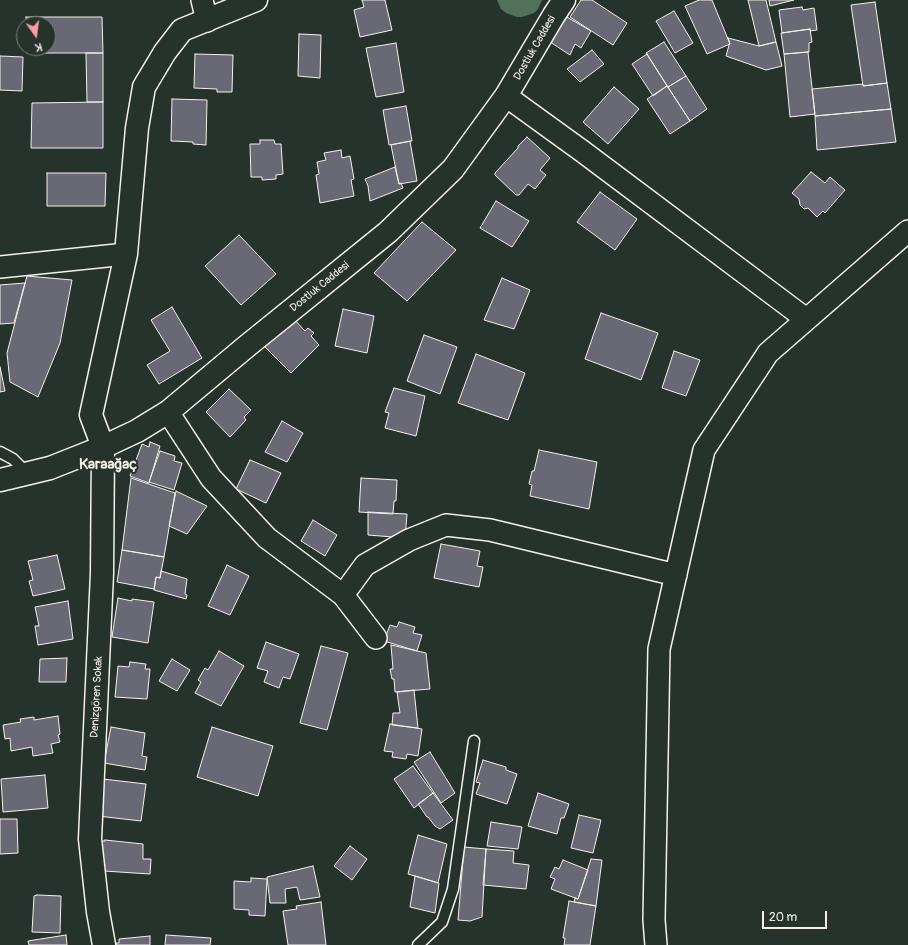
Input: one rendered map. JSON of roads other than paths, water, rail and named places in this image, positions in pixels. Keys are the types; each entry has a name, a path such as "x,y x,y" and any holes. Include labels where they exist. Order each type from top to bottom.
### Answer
{"street":[{"path":"103,447 91,415 126,254 137,128 144,87 165,52 182,30 205,10 256,0"},
{"name":"Dostluk Caddesi","path":"0,480 50,468 137,432 168,412 388,232 453,169 506,96 564,0"},
{"path":"506,96 806,319"},
{"path":"656,945 654,912 659,649 704,450 768,352 908,231"},
{"path":"0,267 126,254"},
{"path":"168,412 211,478 267,538 343,595 376,638"},
{"name":"Denizgören Sokak","path":"103,447 102,573 90,839 98,912 104,945"},
{"path":"343,595 364,565 408,540 446,525 490,530 676,575"}],"lane":[{"path":"0,452 14,459 20,466 23,474"},
{"path":"418,945 442,922 453,889 474,740"}],"district":[{"name":"Karaağaç","path":"108,465"}]}
